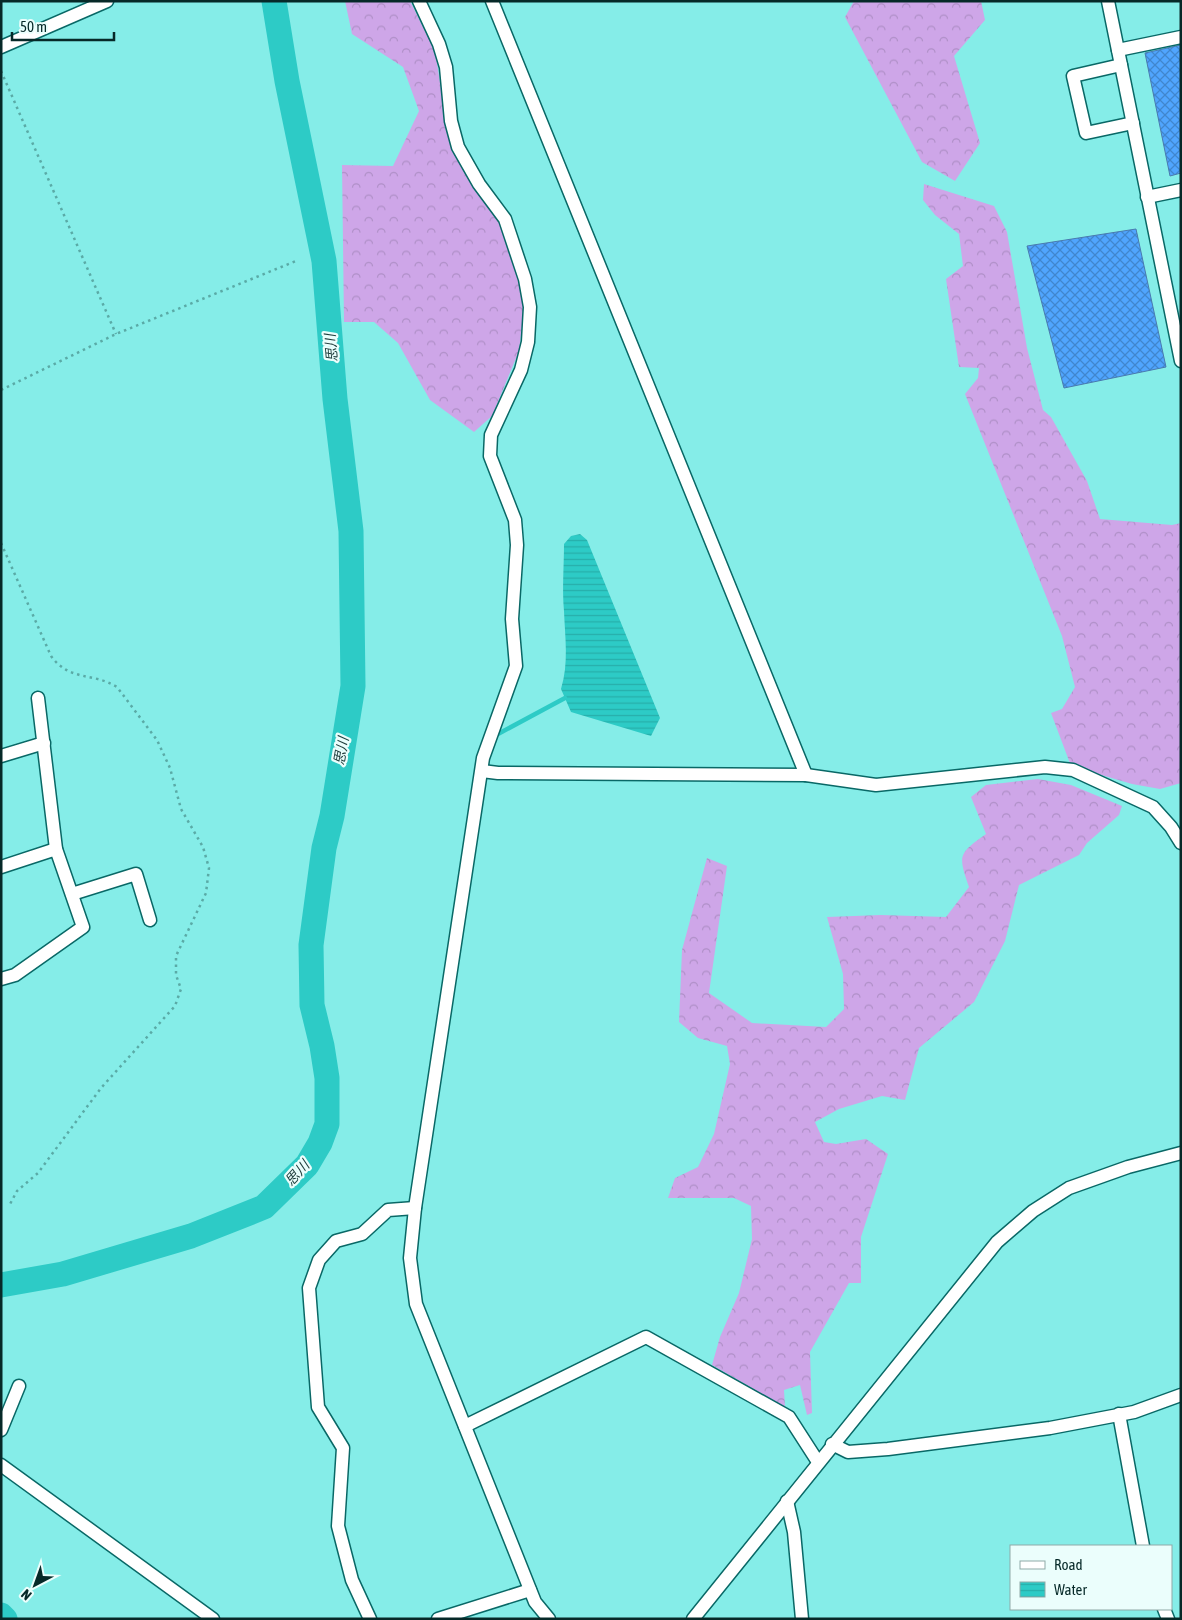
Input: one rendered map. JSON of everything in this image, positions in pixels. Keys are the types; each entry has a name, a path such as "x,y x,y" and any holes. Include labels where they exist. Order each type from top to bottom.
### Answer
{"street":[{"path":"1,47 107,1"},
{"path":"419,1 439,44 446,67 451,121 458,147 479,184 505,219 525,279 530,308 528,342 521,370 491,435 490,456 515,520 517,545 512,619 516,666 484,758 415,1208 410,1258 416,1304 535,1602 549,1619"},
{"path":"492,1 806,775"},
{"path":"1108,1 1181,361"},
{"path":"1118,50 1181,37"},
{"path":"1121,65 1073,76 1086,133 1133,123"},
{"path":"1148,197 1181,190"},
{"path":"1,979 15,975 83,927 56,849 38,698"},
{"path":"1,756 44,743"},
{"path":"482,771 498,773 806,775 876,785 1046,767 1073,770 1153,807 1171,827 1181,843"},
{"path":"1,867 56,849"},
{"path":"72,894 136,874 150,920"},
{"path":"693,1619 832,1444 997,1242 1033,1211 1069,1188 1128,1167 1181,1153"},
{"path":"370,1619 352,1580 338,1526 343,1448 318,1407 309,1288 319,1260 336,1241 362,1234 388,1210 415,1208"},
{"path":"465,1426 646,1336 789,1417 818,1462"},
{"path":"1,1430 19,1386"},
{"path":"832,1444 848,1452 888,1449 1050,1428 1119,1414 1181,1395"},
{"path":"1119,1414 1143,1545"},
{"path":"1,1465 213,1619"},
{"path":"787,1501 794,1532 802,1619"},
{"path":"438,1619 530,1590"}],"path":[{"path":"1,71 116,334"},
{"path":"1,390 116,334 296,261"}],"green space":[{"path":"345,1 410,1 435,51 446,120 461,161 502,226 525,300 519,351 492,416 474,432 430,400 398,343 374,322 344,322 342,165 393,166 419,111 403,67 352,34"},
{"path":"854,1 981,1 985,20 954,56 980,143 955,181 922,162 845,17"},
{"path":"924,184 994,206 1007,232 1027,348 1043,410 1051,417 1087,481 1100,519 1172,525 1181,523 1181,783 1160,789 1132,784 1071,766 1051,713 1062,709 1075,687 1062,636 965,394 978,378 979,368 959,367 946,279 963,266 959,234 935,215 923,200"},
{"path":"1038,779 1071,785 1122,806 1119,815 1087,843 1079,855 1019,885 1005,941 974,1002 919,1048 905,1100 882,1096 839,1109 815,1122 824,1142 836,1144 866,1139 888,1154 861,1237 861,1283 849,1283 810,1352 812,1413 807,1415 800,1385 784,1390 785,1407 712,1365 720,1337 739,1293 752,1239 751,1206 734,1198 668,1198 675,1178 698,1167 714,1134 730,1064 727,1046 698,1038 679,1022 682,950 707,858 727,866 709,993 752,1023 826,1027 844,1009 843,974 827,917 881,915 946,917 969,887 962,861 965,851 986,834 971,797 986,785"}],"water":[{"path":"580,534 587,540 660,718 651,736 571,712 561,689 566,660 563,594 564,544 571,536"}],"building":[{"path":"1181,45 1181,173 1170,176 1145,53"},
{"path":"1136,229 1166,367 1064,388 1027,246"}],"waterway":[{"name":"思川","path":"1,1285 63,1274 191,1236 264,1207 307,1165 320,1143 327,1124 327,1078 322,1046 312,1005 311,945 324,848 332,816 353,686 351,531 335,399 324,261 287,81 274,1"},
{"path":"498,734 565,698"},
{"name":"思川","path":"1,1615 5,1619"}]}
